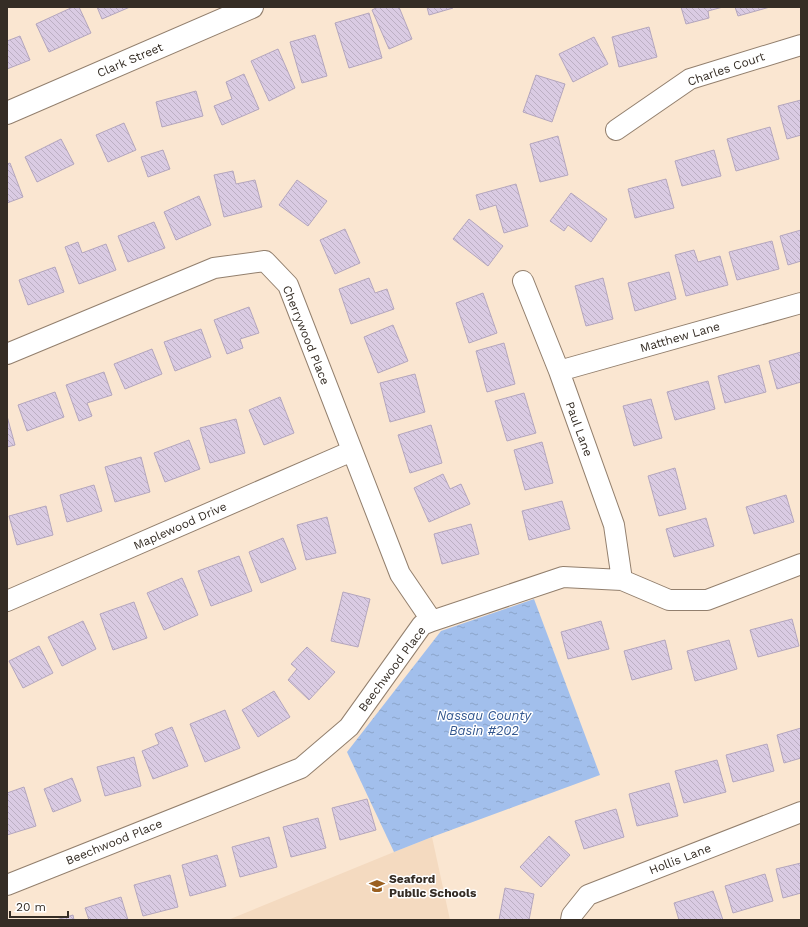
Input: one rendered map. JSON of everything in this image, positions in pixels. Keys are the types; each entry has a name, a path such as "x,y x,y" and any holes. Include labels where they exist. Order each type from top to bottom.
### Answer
{"street":[{"name":"Clark Street","path":"7,114 252,7"},
{"name":"Charles Court","path":"616,130 690,79 801,45"},
{"name":"Cherrywood Place","path":"7,354 214,268 265,261 288,284 400,574 432,621"},
{"name":"Paul Lane","path":"523,281 559,371 614,525 622,580"},
{"name":"Matthew Lane","path":"559,371 801,303"},
{"name":"Maplewood Drive","path":"7,601 352,451"},
{"name":"Beechwood Place","path":"7,885 301,768 349,727 422,625 563,577 622,580 669,600 708,600 801,564"},
{"name":"Hollis Lane","path":"571,920 572,915 588,895 801,812"}],"shaded area":[{"name":"Seaford Public Schools","path":"432,837 450,920 228,920 394,852"}],"water":[{"name":"Nassau County Basin #202","path":"534,599 600,775 394,852 347,752 441,631"}],"building":[{"path":"73,7 79,7 91,33 49,52 36,24"},
{"path":"97,7 130,7 102,19"},
{"path":"378,7 399,7 412,39 389,49 372,10"},
{"path":"427,7 452,7 453,8 429,15"},
{"path":"681,7 723,7 708,11 709,18 686,24"},
{"path":"735,7 770,7 738,16"},
{"path":"369,13 382,58 349,68 335,23"},
{"path":"649,27 657,57 619,67 612,37"},
{"path":"315,35 327,76 302,83 290,42"},
{"path":"20,36 30,60 7,69 7,41"},
{"path":"594,37 608,64 573,82 559,54"},
{"path":"278,49 295,88 269,101 251,61"},
{"path":"244,74 259,109 222,125 214,106 232,99 226,82"},
{"path":"536,75 565,84 552,122 523,112"},
{"path":"196,91 203,116 162,127 156,102"},
{"path":"801,100 801,135 787,139 778,106"},
{"path":"124,123 136,150 108,162 96,135"},
{"path":"770,127 779,159 736,171 727,139"},
{"path":"558,136 568,175 540,182 530,144"},
{"path":"61,139 74,164 37,182 25,157"},
{"path":"163,150 170,169 148,177 141,157"},
{"path":"714,150 721,176 682,186 675,161"},
{"path":"10,163 23,197 7,203 7,164"},
{"path":"233,171 236,184 255,180 262,207 224,217 214,175"},
{"path":"666,179 674,208 635,218 628,189"},
{"path":"297,180 327,201 308,226 279,205"},
{"path":"516,184 528,226 504,233 496,205 480,210 476,195"},
{"path":"571,193 607,219 591,242 568,225 564,231 550,221"},
{"path":"199,196 211,225 176,240 164,212"},
{"path":"469,219 503,246 488,266 453,239"},
{"path":"154,222 165,248 128,262 118,236"},
{"path":"345,229 360,263 335,274 320,240"},
{"path":"801,230 801,261 788,265 780,236"},
{"path":"772,241 779,269 737,280 729,252"},
{"path":"78,242 82,253 106,244 116,270 79,284 65,247"},
{"path":"694,250 698,262 720,256 728,285 686,296 675,255"},
{"path":"55,267 64,292 28,305 19,280"},
{"path":"669,272 676,299 635,311 628,283"},
{"path":"369,278 375,293 387,289 394,309 351,324 339,289"},
{"path":"603,278 613,319 586,326 575,286"},
{"path":"483,293 497,333 469,343 456,303"},
{"path":"249,307 259,333 240,339 243,348 227,354 214,320"},
{"path":"393,325 408,361 378,373 364,337"},
{"path":"201,329 211,357 175,371 164,342"},
{"path":"504,343 515,384 487,392 476,351"},
{"path":"152,349 162,374 125,389 114,364"},
{"path":"801,352 801,382 777,389 769,361"},
{"path":"759,365 766,392 725,403 718,376"},
{"path":"104,372 112,395 87,403 92,416 79,421 66,385"},
{"path":"415,374 425,412 390,422 380,383"},
{"path":"708,381 715,409 675,420 667,392"},
{"path":"55,392 64,417 27,431 18,405"},
{"path":"524,393 536,433 507,441 495,401"},
{"path":"280,397 294,433 264,445 249,410"},
{"path":"651,399 662,438 634,446 623,406"},
{"path":"7,416 15,445 7,447"},
{"path":"236,419 245,453 210,463 200,428"},
{"path":"431,425 442,463 410,473 398,435"},
{"path":"189,440 200,469 165,482 154,453"},
{"path":"542,442 553,483 525,490 514,450"},
{"path":"141,457 150,492 115,502 105,467"},
{"path":"675,468 686,509 659,516 648,476"},
{"path":"443,474 450,489 461,484 470,504 429,522 414,488"},
{"path":"94,485 102,511 67,522 60,495"},
{"path":"786,495 794,522 754,534 746,507"},
{"path":"562,501 570,529 529,540 522,511"},
{"path":"46,506 53,535 17,545 9,516"},
{"path":"327,517 336,553 306,560 297,525"},
{"path":"706,518 714,546 674,557 666,529"},
{"path":"471,524 479,554 442,564 434,534"},
{"path":"283,538 296,569 261,583 249,552"},
{"path":"239,556 252,591 211,606 198,571"},
{"path":"182,578 198,615 164,630 147,593"},
{"path":"343,592 370,599 358,647 331,641"},
{"path":"134,602 147,638 113,650 100,614"},
{"path":"792,619 799,646 758,657 750,630"},
{"path":"83,621 96,649 62,666 48,637"},
{"path":"601,621 609,649 568,659 561,632"},
{"path":"665,640 672,669 632,680 624,651"},
{"path":"729,640 737,669 695,681 687,651"},
{"path":"39,646 53,673 23,688 9,661"},
{"path":"307,647 335,672 309,700 288,680 297,669 291,664"},
{"path":"274,691 290,717 258,737 242,710"},
{"path":"225,710 240,748 205,762 190,724"},
{"path":"172,727 188,766 153,779 142,751 159,744 155,734"},
{"path":"801,728 801,758 784,763 777,735"},
{"path":"767,744 774,771 733,782 726,755"},
{"path":"134,757 141,786 105,796 97,767"},
{"path":"717,760 726,792 684,803 675,771"},
{"path":"72,778 81,801 53,812 44,789"},
{"path":"669,783 678,816 637,826 629,794"},
{"path":"24,787 36,826 7,835 7,793"},
{"path":"367,799 376,830 340,840 332,808"},
{"path":"616,809 624,837 584,849 575,821"},
{"path":"318,818 326,848 291,857 283,827"},
{"path":"549,836 570,855 541,887 520,867"},
{"path":"269,837 277,867 240,877 232,847"},
{"path":"217,855 226,886 190,896 182,865"},
{"path":"801,863 801,893 783,898 776,869"},
{"path":"765,874 773,901 733,913 725,886"},
{"path":"170,875 178,907 143,916 134,885"},
{"path":"505,888 534,894 529,920 499,920"},
{"path":"713,891 723,920 679,920 674,903"},
{"path":"121,897 128,920 89,920 85,908"},
{"path":"73,915 74,920 56,920"}],"place":[{"name":"Seaford Public Schools","path":"377,886"}]}
